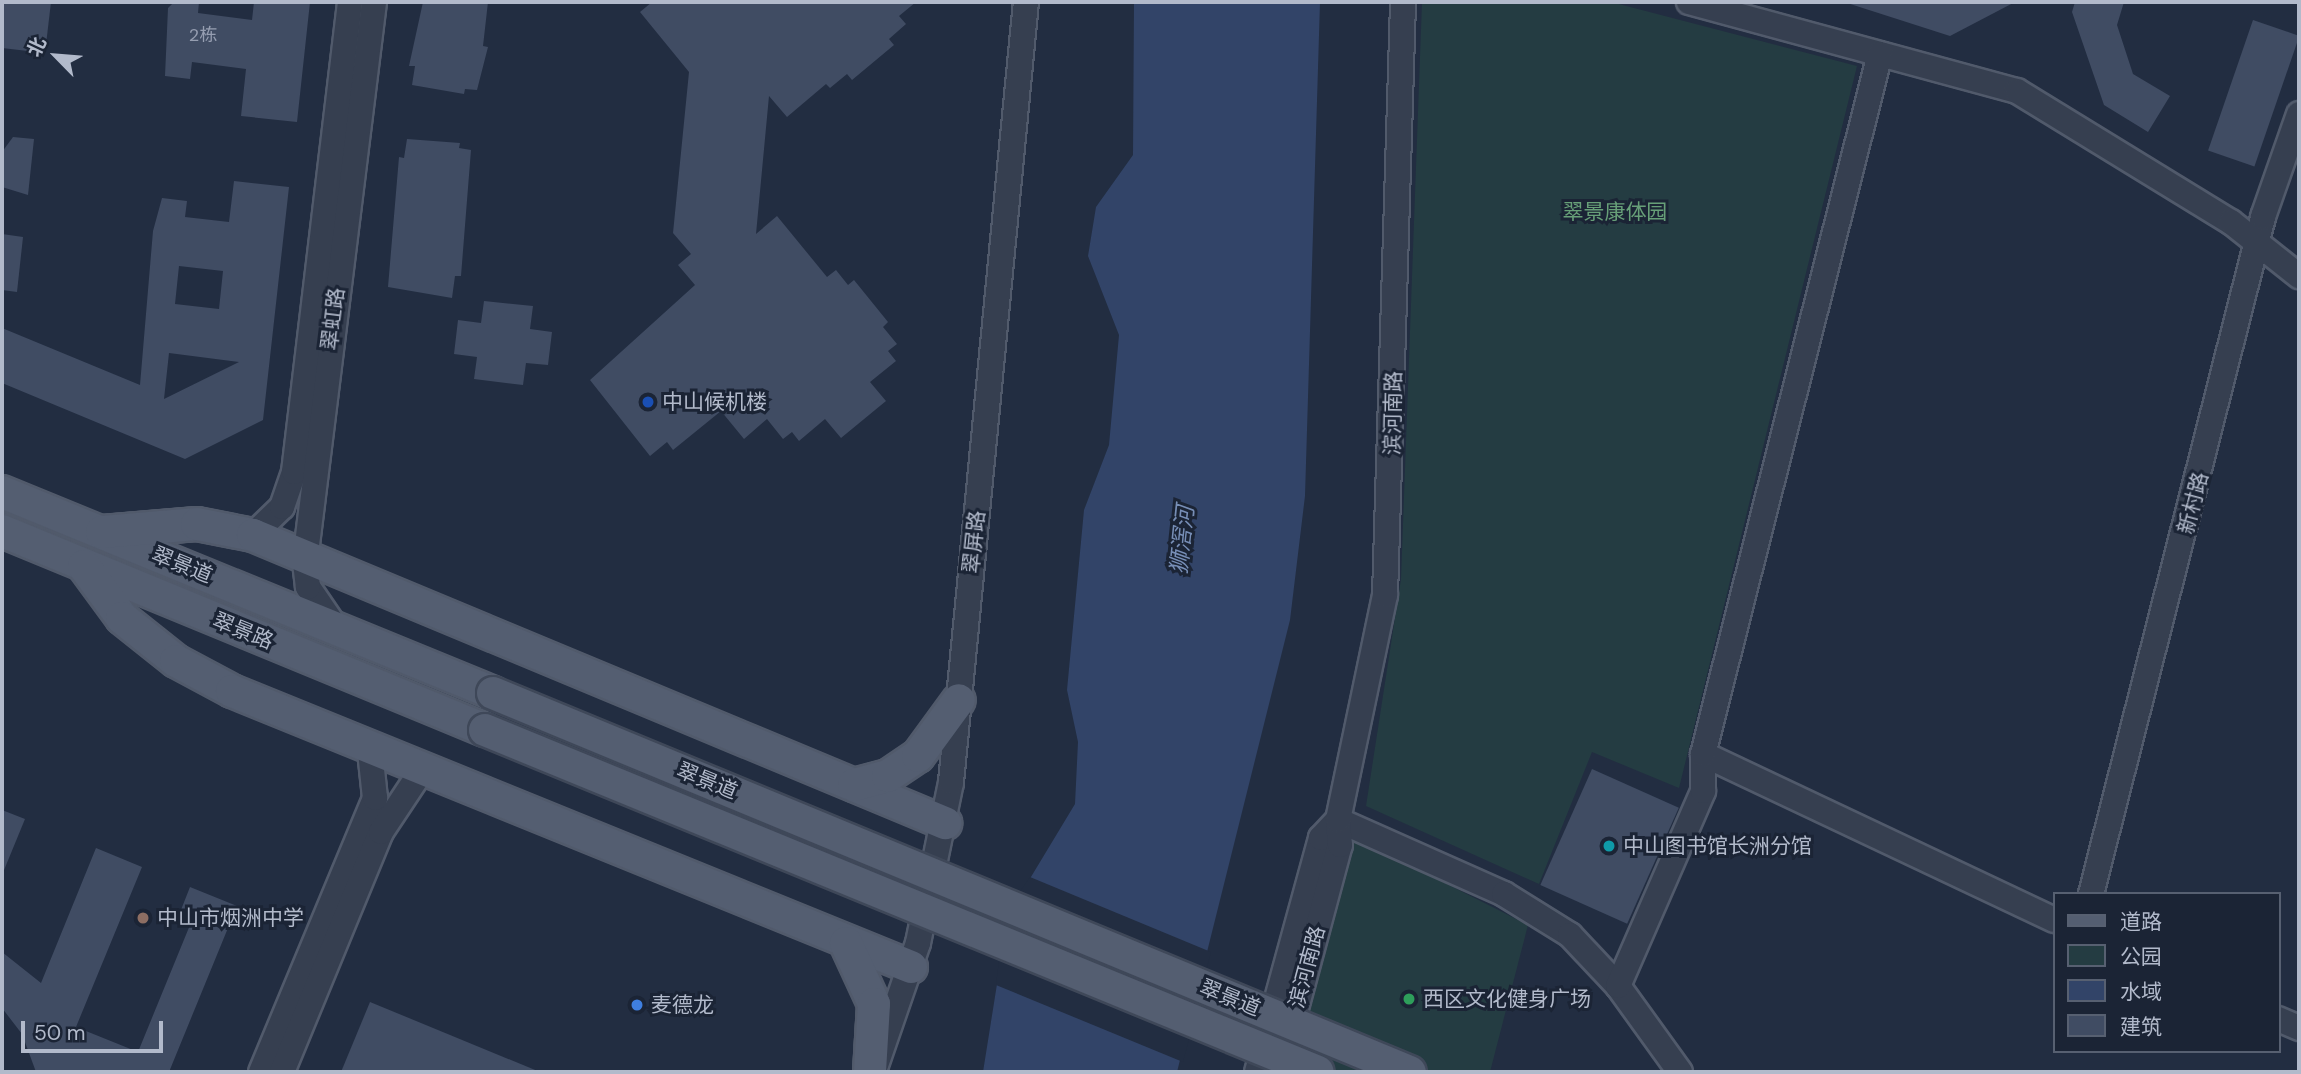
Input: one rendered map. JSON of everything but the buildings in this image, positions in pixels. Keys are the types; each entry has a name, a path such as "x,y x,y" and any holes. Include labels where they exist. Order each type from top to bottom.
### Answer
{"main road":[{"name":"翠景道","path":"2,492 1410,1072"},
{"path":"102,533 197,524 253,535 305,561 945,823"},
{"name":"翠景路","path":"2,531 1318,1072"},
{"path":"85,566 122,618 176,661 370,751 911,967"},
{"path":"854,785 911,761 958,700"},
{"path":"846,943 874,1003 872,1072"}],"street":[{"name":"翠虹路","path":"253,535 282,507 295,472 350,2"},
{"name":"翠虹路","path":"336,628 308,587 305,561 374,2"},
{"name":"翠屏路","path":"872,1072 911,967 945,823 1026,2"},
{"name":"滨河南路","path":"1279,1072 1340,845 1338,820 1385,595 1403,2"},
{"path":"1689,2 2017,91 2231,222 2259,248 2299,276"},
{"path":"1618,986 1703,791 1703,754 1880,54"},
{"name":"新村路","path":"2092,892 2259,248 2263,217 2299,114"},
{"path":"261,1072 375,798 370,751"},
{"path":"1703,754 2052,919"},
{"path":"282,1072 381,832 421,772"},
{"name":"滨河南路","path":"1257,1072 1321,838 1338,820"},
{"path":"1338,820 1504,894 1570,935 1618,986 1680,1072"},
{"path":"2280,1020 2299,1028"}],"green space":[{"name":"翠景康体园","path":"1422,2 1611,2 1857,66 1679,788 1592,752 1539,884 1366,806 1401,579"},
{"name":"西区文化健身广场","path":"1352,836 1528,925 1490,1072 1288,1072"}],"water":[{"name":"狮滘河","path":"1134,2 1320,2 1305,496 1290,620 1177,1072 983,1072 1008,915 1075,804 1078,742 1067,690 1084,510 1109,445 1119,335 1088,256 1096,207 1133,155"}],"pier":[{"path":"1030,877 1211,952 1183,1062 996,985 1005,914"}],"place":[{"name":"中山候机楼","path":"648,402"},
{"name":"中山图书馆长洲分馆","path":"1609,846"},
{"name":"中山市烟洲中学","path":"143,918"},
{"name":"西区文化健身广场","path":"1409,999"},
{"name":"麦德龙","path":"637,1005"}]}
